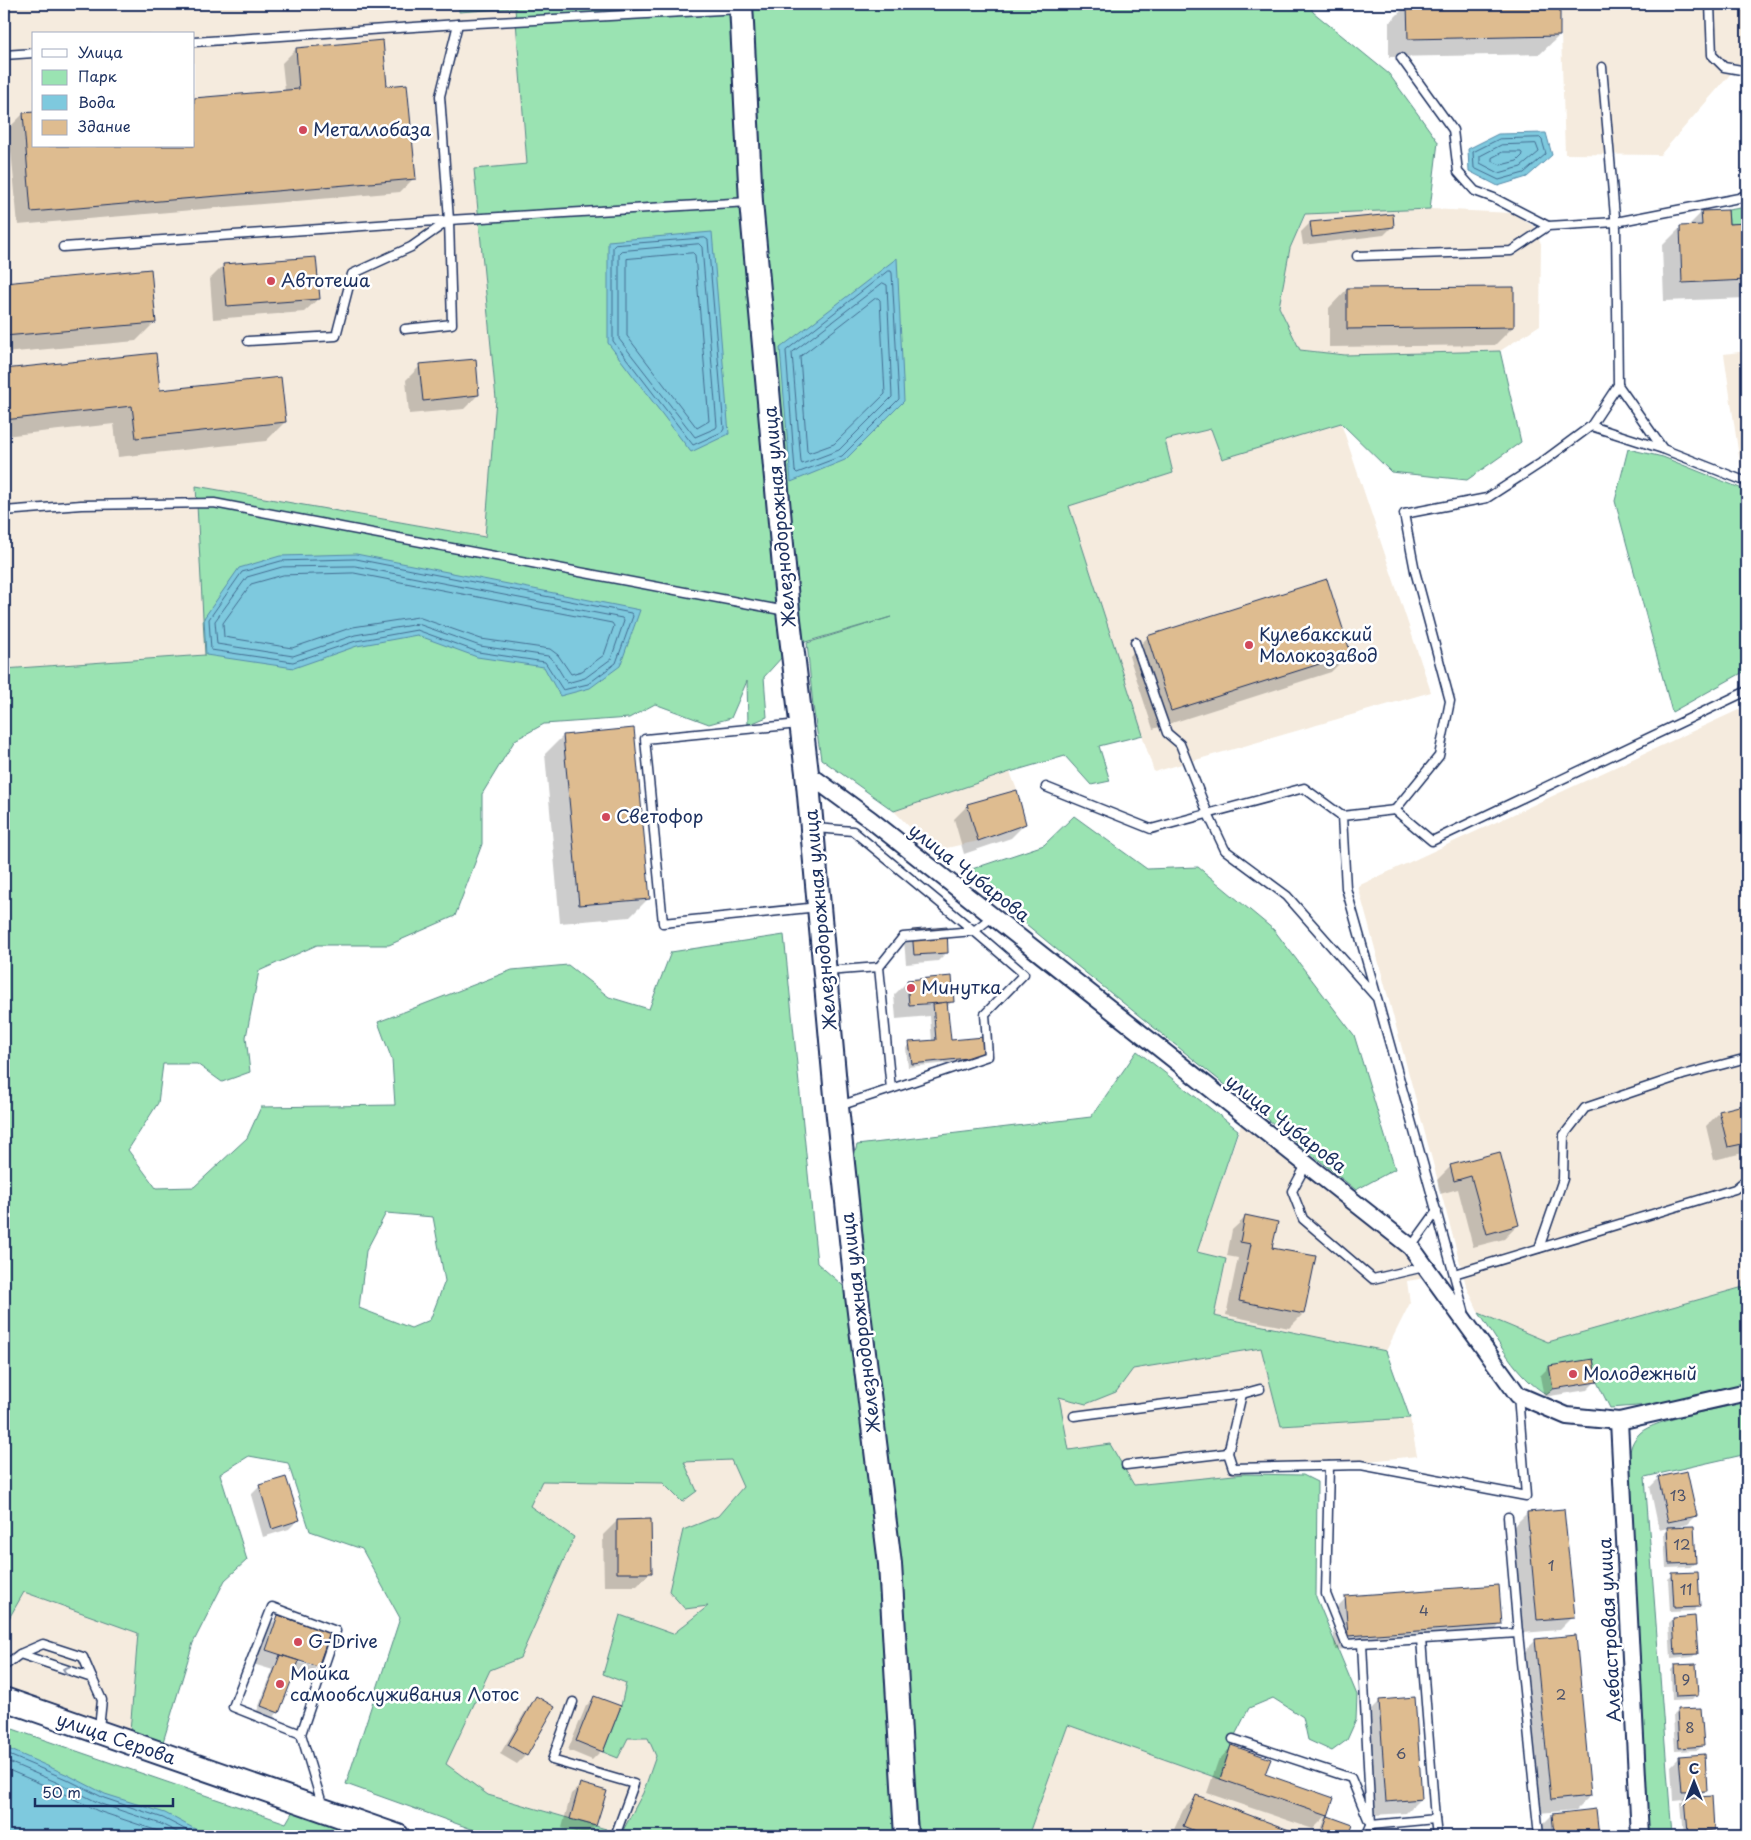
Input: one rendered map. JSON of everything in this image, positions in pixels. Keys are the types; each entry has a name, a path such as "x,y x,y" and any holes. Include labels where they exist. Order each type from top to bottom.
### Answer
{"street":[{"name":"Железнодорожная улица","path":"741,6 751,202 788,611 807,773 837,1107 857,1296 890,1564 906,1836"},
{"name":"улица Чубарова","path":"807,773 870,820 1410,1247 1518,1395"},
{"path":"1518,1395 1567,1416 1619,1421 1747,1392"},
{"name":"Алебастровая улица","path":"1619,1421 1640,1836"},
{"name":"улица Серова","path":"4,1699 324,1811 352,1829 398,1836"}],"lane":[{"path":"1710,4 1712,54 1724,67 1747,71"},
{"path":"195,42 741,6"},
{"path":"405,329 452,324 449,220 440,96 458,24"},
{"path":"4,55 32,53"},
{"path":"1401,58 1453,130 1458,172 1475,191 1494,198 1548,226"},
{"path":"1046,787 1151,829 1304,788 1342,816 1395,810 1439,756 1450,701 1414,571 1404,514 1487,498 1541,463 1591,426 1618,385 1616,222 1602,67"},
{"path":"1357,256 1511,251 1548,226 1616,222 1739,198 1747,194"},
{"path":"62,247 449,220 751,202"},
{"path":"248,341 336,336 352,274 411,247 449,220"},
{"path":"1618,385 1663,449"},
{"path":"1591,426 1663,449 1747,482"},
{"path":"4,511 81,504 214,503 788,611"},
{"path":"1135,642 1167,733 1180,744 1208,814 1225,850 1287,896 1377,998"},
{"path":"1395,810 1432,841 1747,691"},
{"path":"801,724 645,739 663,922 820,907"},
{"path":"1342,816 1346,888 1468,1327"},
{"path":"812,828 852,831 1024,974 985,1014 988,1056 837,1107"},
{"path":"892,1089 879,967 903,937 974,932 992,917"},
{"path":"825,971 879,967"},
{"path":"1539,1248 1563,1179 1564,1135 1585,1108 1683,1076 1747,1058"},
{"path":"1306,1165 1292,1191 1303,1219 1374,1279 1424,1267"},
{"path":"1454,1274 1735,1190 1747,1179"},
{"path":"1410,1247 1437,1211"},
{"path":"1074,1416 1242,1394 1260,1389"},
{"path":"1242,1394 1228,1453 1233,1468 1361,1465 1526,1496 1518,1395"},
{"path":"1126,1465 1228,1453"},
{"path":"1329,1466 1326,1594 1346,1644 1518,1633"},
{"path":"1508,1517 1539,1836"},
{"path":"301,1734 233,1707 272,1608 336,1631 301,1734 324,1811"},
{"path":"1421,1639 1436,1836"},
{"path":"1362,1643 1370,1825 1366,1836"},
{"path":"4,1666 20,1654 43,1644 83,1657 102,1700 98,1733"},
{"path":"20,1654 92,1678"},
{"path":"573,1702 552,1760 634,1784 615,1836"},
{"path":"1233,1739 1351,1778 1370,1825"},
{"path":"1370,1825 1435,1819"}],"shaded area":[{"path":"4,4 459,4 460,12 515,8 527,164 474,169 496,399 485,537 196,486 206,655 4,669"},
{"path":"1560,4 1747,4 1747,55 1660,155 1565,154"},
{"path":"1430,209 1512,213 1535,227 1541,244 1540,325 1500,351 1345,355 1300,350 1279,307 1290,248 1306,214"},
{"path":"1747,351 1747,470 1741,471 1724,354"},
{"path":"1341,423 1431,692 1154,772 1069,506 1173,473 1165,440 1211,429 1222,459"},
{"path":"1747,706 1747,1286 1548,1342 1479,1313 1466,1285 1358,886"},
{"path":"1010,772 1026,824 978,841 933,851 894,811"},
{"path":"1244,1116 1411,1247 1432,1277 1407,1281 1410,1303 1386,1351 1214,1316 1226,1259 1197,1252"},
{"path":"482,1334 810,1418 631,1836 394,1768"},
{"path":"1261,1348 1281,1426 1410,1418 1417,1456 1134,1485 1110,1444 1069,1450 1058,1397 1086,1404 1116,1392 1133,1369"},
{"path":"24,1592 138,1633 130,1732 4,1689 4,1627"},
{"path":"1068,1725 1328,1816 1321,1836 1028,1836"}],"green space":[{"path":"459,4 1310,4 1313,12 1389,74 1438,142 1430,209 1305,214 1290,248 1279,307 1300,350 1345,355 1500,351 1521,442 1467,480 1391,472 1341,423 1222,459 1211,429 1165,440 1173,473 1069,506 1143,735 1099,746 1110,781 1091,785 1065,756 1010,772 894,811 821,759 813,706 807,643 891,617 792,646 764,677 767,717 748,725 747,681 731,718 709,724 655,704 629,718 544,724 515,740 482,794 482,844 455,916 389,945 317,945 259,971 246,1037 250,1072 222,1082 197,1064 163,1064 158,1103 128,1150 156,1188 194,1187 247,1138 261,1107 395,1105 392,1060 378,1022 512,970 568,965 609,997 649,1009 671,952 784,935 817,1263 848,1290 882,1565 901,1836 620,1836 643,1793 656,1756 648,1738 628,1738 618,1758 603,1752 621,1706 626,1683 603,1674 620,1615 673,1634 708,1606 685,1609 669,1591 683,1530 718,1516 743,1487 731,1460 684,1462 697,1491 682,1502 663,1483 542,1481 530,1506 574,1537 520,1658 490,1670 446,1764 488,1795 606,1829 603,1836 491,1836 346,1784 400,1618 362,1549 310,1531 288,1463 249,1456 220,1474 247,1560 225,1580 193,1643 163,1742 130,1732 138,1633 24,1592 4,1627 4,669 205,655 196,486 485,537 496,399 474,169 527,164 515,8 459,12","holes":["386,1213 433,1217 445,1281 430,1320 411,1328 359,1308 366,1251"]},
{"path":"1747,207 1747,223 1729,224 1728,210"},
{"path":"1628,449 1663,457 1740,488 1747,498 1747,670 1672,712 1615,501"},
{"path":"1074,816 1147,869 1198,867 1274,930 1354,1035 1395,1169 1356,1190 963,872 1044,845"},
{"path":"1137,1051 1238,1130 1197,1252 1226,1259 1214,1316 1386,1351 1410,1418 1281,1426 1261,1348 1133,1369 1116,1392 1086,1404 1059,1397 1069,1450 1110,1444 1134,1485 1244,1474 1303,1475 1317,1482 1316,1597 1357,1695 1356,1720 1347,1740 1332,1751 1308,1740 1303,1717 1273,1698 1249,1708 1233,1739 1220,1779 1068,1725 1028,1836 919,1836 898,1567 853,1160 857,1145 1091,1117"},
{"path":"1747,1286 1747,1383 1650,1405 1610,1408 1597,1382 1593,1359 1546,1394 1535,1387 1517,1368 1479,1313 1548,1342"},
{"path":"1747,1402 1747,1454 1645,1477 1672,1836 1647,1836 1629,1460 1631,1448 1640,1433 1660,1423"},
{"path":"4,1726 286,1823 293,1811 366,1836 4,1836"}],"water":[{"path":"1546,133 1552,155 1527,177 1498,186 1469,171 1468,149 1498,134"},
{"path":"712,232 729,434 691,452 608,343 608,241"},
{"path":"897,258 904,401 845,460 791,482 780,348"},
{"path":"356,554 640,610 620,666 590,688 560,696 544,667 477,657 417,635 357,646 294,668 206,655 204,618 239,568 280,556"},
{"path":"4,1747 68,1775 105,1794 165,1813 208,1836 4,1836"}],"building":[{"path":"1407,4 1560,4 1560,36 1408,39"},
{"name":"Металлобаза","path":"383,40 387,86 407,84 416,179 31,212 23,113 32,112 32,148 195,148 195,98 299,89 296,48"},
{"path":"1728,210 1729,224 1747,223 1747,280 1682,283 1680,226 1702,225 1701,211"},
{"path":"1393,214 1394,227 1312,237 1310,222"},
{"name":"Автотеша","path":"316,257 320,299 227,306 223,264"},
{"path":"151,269 156,323 4,336 4,283"},
{"path":"1514,287 1514,327 1347,329 1347,288"},
{"path":"156,353 160,390 281,377 286,422 136,438 132,406 4,420 4,369"},
{"path":"476,359 479,395 423,401 419,364"},
{"name":"Кулебакский Молокозавод","path":"1327,579 1351,654 1171,711 1147,636"},
{"name":"Светофор","path":"634,728 650,899 579,905 563,735"},
{"path":"1017,790 1026,824 978,841 967,804"},
{"path":"947,927 948,953 914,955 912,930"},
{"path":"952,976 954,1002 909,1005 907,980"},
{"path":"947,1002 951,1040 984,1037 986,1056 912,1064 909,1042 936,1040 933,1004"},
{"path":"1747,1104 1747,1143 1728,1147 1719,1111"},
{"path":"1500,1152 1519,1225 1487,1234 1471,1176 1454,1181 1450,1165"},
{"path":"1245,1215 1278,1222 1272,1248 1316,1256 1304,1314 1239,1301 1251,1244 1240,1242"},
{"name":"Молодежный","path":"1593,1359 1597,1382 1553,1389 1549,1366"},
{"path":"1687,1471 1697,1516 1668,1522 1658,1477"},
{"path":"286,1477 300,1520 272,1529 259,1485"},
{"path":"1564,1509 1575,1617 1537,1620 1527,1512"},
{"path":"651,1519 652,1573 617,1573 617,1520"},
{"path":"1694,1526 1696,1563 1669,1564 1667,1527"},
{"path":"1698,1572 1700,1607 1674,1608 1672,1573"},
{"path":"1499,1585 1502,1625 1348,1636 1345,1596"},
{"path":"278,1615 330,1633 318,1667 266,1650"},
{"path":"1695,1616 1698,1654 1675,1655 1673,1618"},
{"path":"1576,1635 1591,1796 1551,1800 1535,1639"},
{"name":"Мойка самообслуживания Лотос","path":"280,1655 299,1661 279,1713 261,1706"},
{"path":"1696,1664 1698,1696 1676,1697 1674,1665"},
{"path":"536,1696 555,1707 527,1756 508,1745"},
{"path":"594,1696 621,1706 603,1752 576,1741"},
{"path":"1415,1697 1422,1799 1386,1802 1379,1700"},
{"path":"1701,1708 1704,1746 1679,1748 1677,1709"},
{"path":"1231,1745 1271,1759 1265,1774 1334,1798 1328,1816 1220,1779"},
{"path":"1705,1754 1707,1791 1682,1792 1679,1756"},
{"path":"580,1783 607,1791 596,1826 570,1819"},
{"path":"1196,1795 1305,1836 1207,1836 1183,1826"},
{"path":"1712,1796 1714,1831 1688,1833 1685,1798"},
{"path":"1596,1809 1599,1836 1554,1836 1552,1814"},
{"path":"1328,1816 1353,1825 1349,1836 1321,1836"},
{"path":"1424,1833 1424,1836 1388,1836"}],"place":[{"name":"Металлобаза","path":"303,130"},
{"name":"Автотеша","path":"271,281"},
{"name":"Кулебакский Молокозавод","path":"1249,645"},
{"name":"Светофор","path":"606,817"},
{"name":"Минутка","path":"911,988"},
{"name":"Молодежный","path":"1573,1374"},
{"name":"G-Drive","path":"298,1642"},
{"name":"Мойка самообслуживания Лотос","path":"280,1684"}]}
